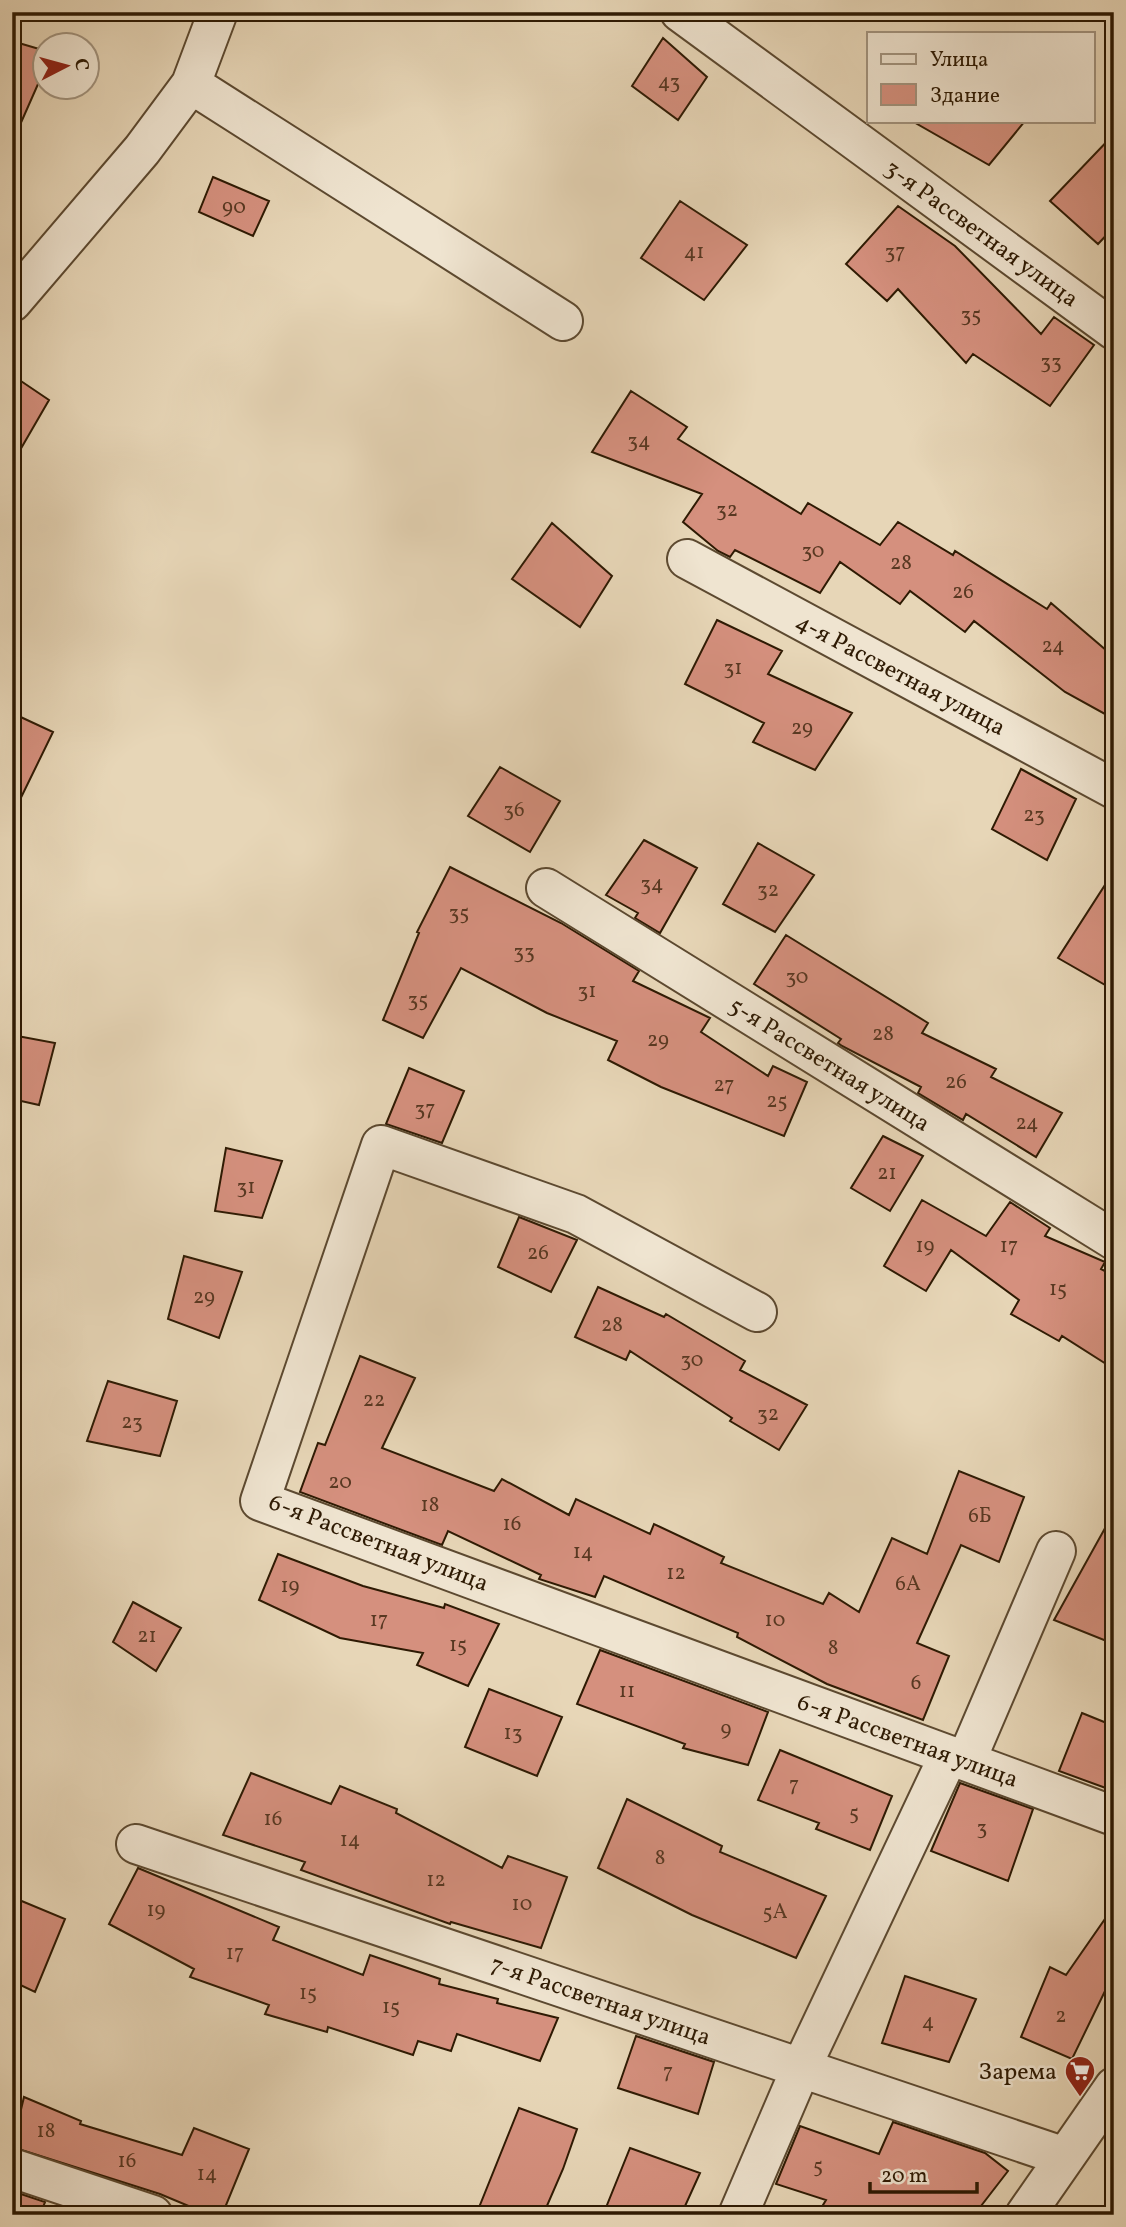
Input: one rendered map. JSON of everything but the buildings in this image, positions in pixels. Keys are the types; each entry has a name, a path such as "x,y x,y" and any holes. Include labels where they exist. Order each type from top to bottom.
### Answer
{"street":[{"path":"12,302 142,150 191,84 218,12"},
{"name":"3-я Рассветная улица","path":"680,12 1114,330"},
{"path":"191,84 563,321"},
{"name":"4-я Рассветная улица","path":"687,559 1114,789"},
{"name":"5-я Рассветная улица","path":"546,888 1114,1240"},
{"name":"6-я Рассветная улица","path":"757,1312 576,1214 381,1145 260,1501 1114,1816"},
{"path":"738,2215 801,2067 957,1758 1056,1551"},
{"name":"7-я Рассветная улица","path":"136,1844 1065,2157"},
{"path":"1025,2215 1114,2087"},
{"path":"12,2168 153,2215"}],"place":[{"name":"Зарема","path":"1080,2098"}]}
